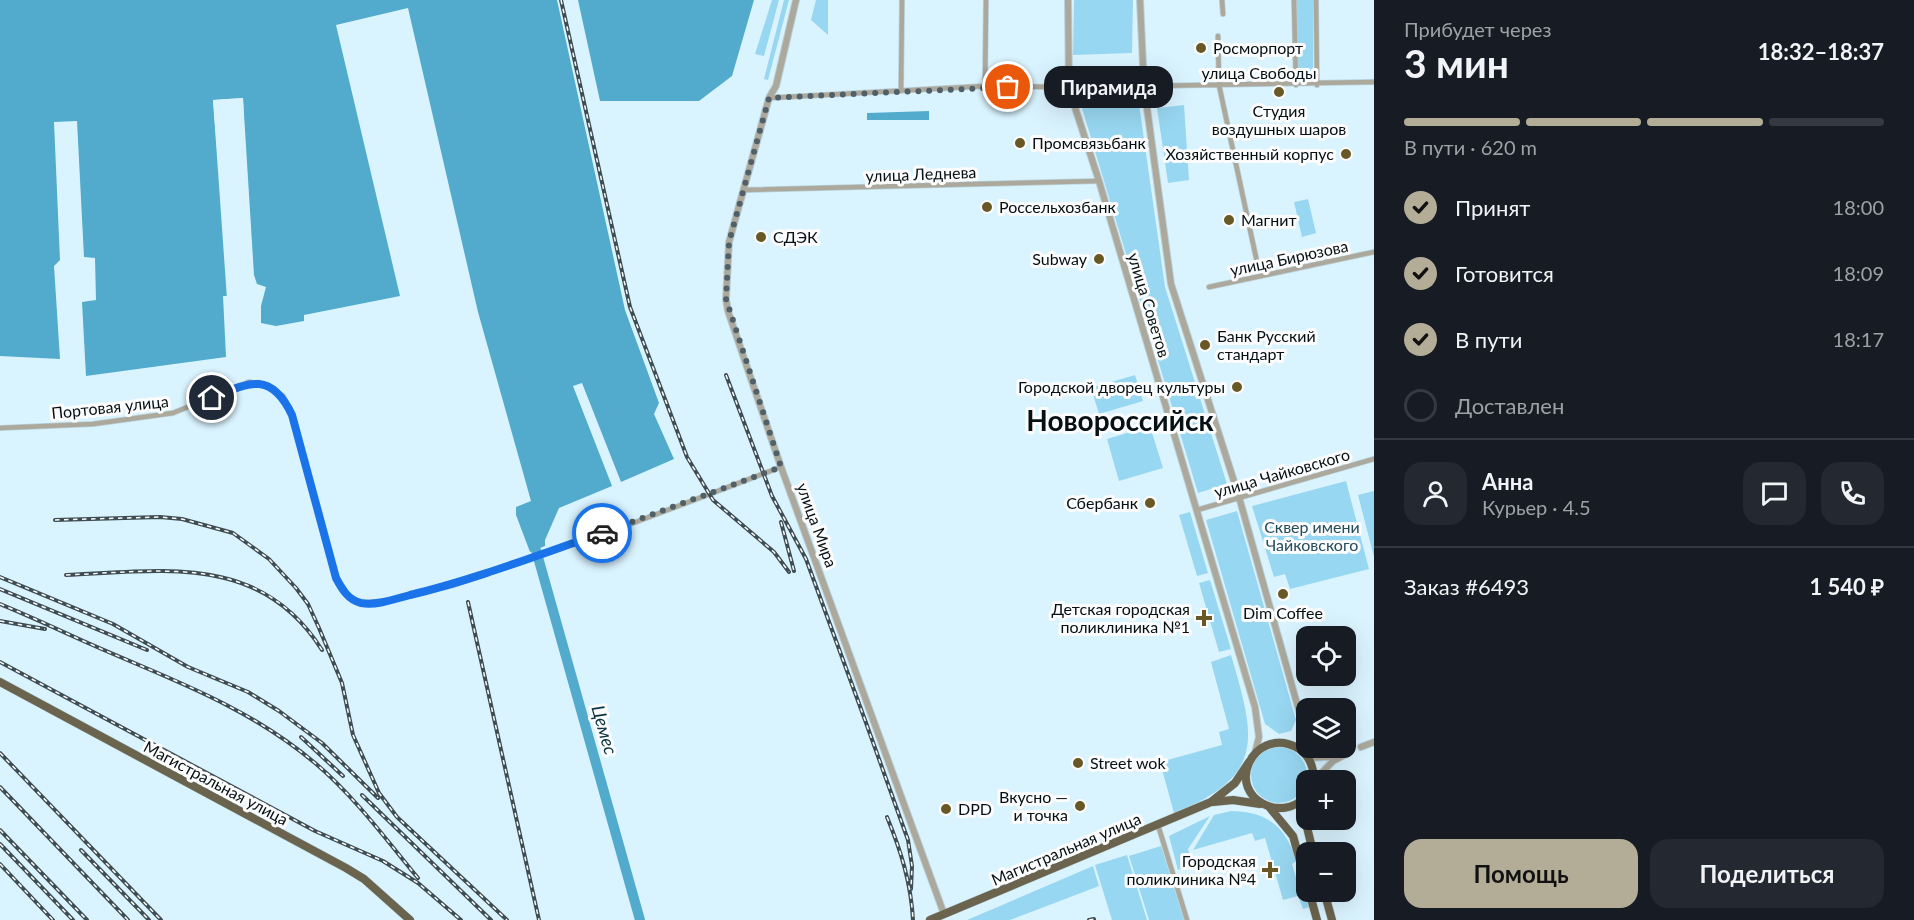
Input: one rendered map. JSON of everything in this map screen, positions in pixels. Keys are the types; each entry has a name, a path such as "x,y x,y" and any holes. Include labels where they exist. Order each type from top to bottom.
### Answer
{"highway":[{"name":"Магистральная улица","path":"0,682 346,868 364,879 410,920"},
{"path":"1255,753 1276,742 1293,744 1296,747"},
{"name":"Магистральная улица","path":"930,920 1211,802 1234,783 1255,753"},
{"path":"1249,762 1246,776 1249,789 1293,836 1296,847"},
{"name":"Магистральная улица","path":"1211,802 1233,800 1266,806"},
{"path":"1266,806 1291,808 1296,804"},
{"path":"1312,902 1317,920"},
{"path":"1327,902 1332,920"}],"street":[{"name":"улица Мира","path":"796,0 776,86 769,98 729,242 726,299 781,467 944,914"},
{"path":"901,91 902,0"},
{"path":"985,86 986,0"},
{"name":"улица Советов","path":"1068,0 1069,89 1099,181 1255,707 1259,737 1255,753"},
{"name":"улица Советов","path":"1140,0 1144,86 1171,284 1239,497 1296,700"},
{"path":"1222,0 1223,14"},
{"path":"1294,0 1296,84"},
{"path":"1316,0 1317,85"},
{"path":"1218,36 1219,85 1260,276"},
{"path":"769,98 985,86 1069,89 1086,102 1130,100 1144,86 1129,70 1087,72 1069,89"},
{"name":"улица Свободы","path":"1144,86 1317,85 1374,82"},
{"name":"улица Леднева","path":"744,190 1099,181"},
{"name":"улица Бирюзова","path":"1209,287 1374,252"},
{"name":"Портовая улица","path":"0,428 93,424 173,413 249,382 267,386 283,396 292,415 336,578 352,600 362,603 387,601 454,585 646,519 781,467"},
{"name":"улица Чайковского","path":"1197,510 1374,459"},
{"path":"1361,747 1374,742"},
{"path":"1326,770 1340,758"},
{"path":"1158,825 1187,920"}],"green space":[{"path":"772,0 779,0 764,56 755,54"},
{"path":"784,0 789,0 768,80 764,79"},
{"path":"816,0 828,0 828,35 811,20"},
{"path":"1074,0 1133,0 1132,53 1073,55"},
{"path":"1297,0 1313,0 1313,74 1297,74"},
{"path":"1139,104 1165,287 1227,484 1198,493 1082,108"},
{"path":"1184,105 1189,180 1168,183 1157,108"},
{"path":"1308,199 1316,233 1302,237 1294,202"},
{"path":"1135,375 1143,401 1099,414 1091,388"},
{"path":"1150,426 1163,468 1119,481 1107,439"},
{"name":"Сквер имени Чайковского","path":"1346,481 1369,569 1290,589 1285,574 1274,577 1252,506"},
{"path":"1374,491 1374,557 1358,495"},
{"path":"1237,511 1296,720 1291,731 1279,734 1265,724 1206,520"},
{"path":"1190,512 1208,573 1197,576 1179,515"},
{"path":"1210,580 1231,649 1219,652 1199,583"},
{"path":"1231,655 1245,709 1248,731 1246,751 1239,768 1226,784 1204,799 1174,813 1160,762 1222,745 1219,732 1229,729 1211,662"},
{"path":"1284,747 1290,749 1296,753 1296,758 1301,758 1307,770 1296,770 1296,797 1290,801 1274,803 1268,801 1259,795 1253,786 1251,770 1253,764 1259,755 1268,749"},
{"path":"1231,811 1244,812 1256,814 1273,823 1287,839 1296,859 1292,864 1296,878 1296,897 1283,900 1265,838 1255,841 1252,833 1193,850 1214,815"},
{"path":"1210,816 1188,849 1193,865 1178,870 1169,836"},
{"path":"1161,846 1184,920 1149,920 1129,856"},
{"path":"1127,855 1147,920 1112,920 1095,865"},
{"path":"1093,866 1099,886 1010,920 967,920"},
{"path":"1300,902 1308,902 1310,907 1303,909"}],"shaded area":[{"path":"0,0 557,0 625,310 659,403 654,414 674,459 621,482 582,383 573,386 612,486 559,508 545,540 545,546 530,552 516,515 516,507 531,501 478,312 408,8 336,25 400,296 304,315 304,321 276,326 261,323 261,306 266,287 257,284 254,275 243,98 213,100 229,296 223,296 226,357 86,376 82,302 96,300 95,258 84,257 77,121 54,122 60,260 54,266 60,359 0,356"},
{"path":"578,0 754,0 732,76 699,101 600,101"},
{"path":"929,111 929,120 867,120 867,113"}],"pier":[{"path":"243,98 247,200 240,101 216,103 226,246 232,253 232,296 227,299 213,100"}],"waterway":[{"name":"Цемес","path":"536,550 640,920"}],"railway":[{"path":"561,0 630,307 687,457 713,500 774,552 789,572"},
{"path":"726,375 772,496 806,559 865,720 908,840 912,866 911,889"},
{"path":"55,520 160,517 182,519 233,533 269,559 308,604 342,683 353,735 379,793 397,817 507,920"},
{"path":"781,522 794,571"},
{"path":"66,575 174,571 208,575 240,583 270,597 298,619 322,650"},
{"path":"0,577 113,624 188,667 248,692 279,711 322,743 378,798"},
{"path":"0,589 147,650"},
{"path":"468,602 539,920"},
{"path":"0,604 201,692 259,723 315,763 343,789 418,878"},
{"path":"0,621 45,629"},
{"path":"0,662 315,831 383,861 418,883 461,920"},
{"path":"301,737 343,776"},
{"path":"0,753 161,920"},
{"path":"0,787 128,920"},
{"path":"362,795 491,920"},
{"path":"887,817 905,867 913,920"},
{"path":"0,830 87,920"},
{"path":"0,844 73,920"},
{"path":"81,850 149,920"},
{"path":"0,864 53,920"},
{"path":"1089,920 1094,919"}],"way so far":[{"path":"602,533 687,504 781,467 728,311 726,299 729,242 769,98 985,86 1008,87"}],"place":[{"name":"Росморпорт","path":"1201,48"},
{"name":"Пирамида","path":"1008,87"},
{"name":"Студия воздушных шаров","path":"1279,92"},
{"name":"Промсвязьбанк","path":"1020,143"},
{"name":"Хозяйственный корпус","path":"1346,154"},
{"name":"Россельхозбанк","path":"987,207"},
{"name":"Магнит","path":"1229,220"},
{"name":"СДЭК","path":"761,237"},
{"name":"Subway","path":"1099,259"},
{"name":"Банк Русский стандарт","path":"1205,345"},
{"name":"Городской дворец культуры","path":"1237,387"},
{"name":"Сбербанк","path":"1150,503"},
{"name":"Dim Coffee","path":"1283,594"},
{"name":"Детская городская поликлиника №1","path":"1204,618"},
{"name":"Street wok","path":"1078,763"},
{"name":"Вкусно — и точка","path":"1080,806"},
{"name":"DPD","path":"946,809"},
{"name":"Городская поликлиника №4","path":"1270,870"}],"district":[{"name":"Новороссийск","path":"1120,421"}],"route":[{"path":"212,398 249,382 267,386 283,396 292,415 336,578 352,600 374,603 454,585 602,533"}]}
